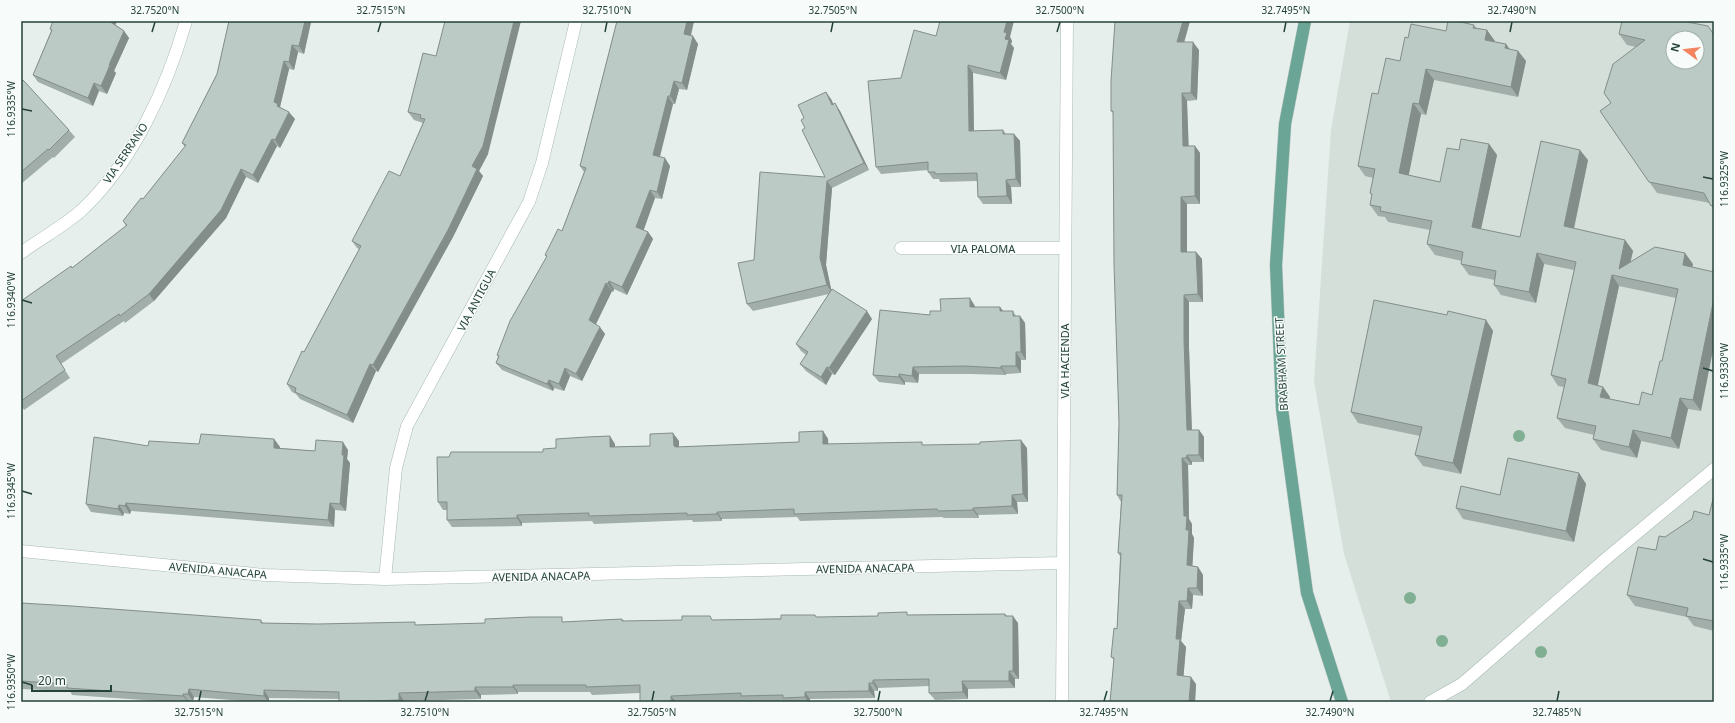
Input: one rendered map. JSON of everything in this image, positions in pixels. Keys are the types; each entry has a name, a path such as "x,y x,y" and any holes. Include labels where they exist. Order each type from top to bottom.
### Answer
{"main road":[{"name":"BRABHAM STREET","path":"1305,21 1284,124 1276,265 1282,409 1307,593 1342,702"}],"street":[{"name":"VIA SERRANO","path":"21,253 83,209 108,181 149,118 165,84 186,21"},
{"name":"VIA ANTIGUA","path":"385,579 396,468 407,426 529,202 542,163 576,21"},
{"name":"VIA HACIENDA","path":"1062,702 1067,21"},
{"name":"VIA PALOMA","path":"900,248 1065,248"},
{"path":"1430,702 1462,684 1608,557 1714,469"},
{"name":"AVENIDA ANACAPA","path":"21,551 265,575 385,579 1063,563"}],"shaded area":[{"path":"1350,21 1714,21 1714,702 1391,702 1344,554 1314,381 1331,130"}],"building":[{"path":"53,21 109,21 124,31 101,86 94,83 88,98 33,75 52,30 50,29"},
{"path":"229,21 305,21 299,46 292,45 289,62 284,61 274,102 278,104 277,106 289,112 275,140 272,139 253,175 241,169 221,210 149,294 120,316 119,314 56,356 65,370 21,401 21,301 71,266 72,268 127,225 123,221 141,198 143,199 186,145 182,143 217,74"},
{"path":"445,21 514,21 483,146 472,166 477,169 448,230 373,365 370,364 347,415 295,392 296,388 287,384 302,351 304,352 361,246 352,241 389,171 400,176 425,119 420,118 421,115 408,112 423,53 436,56"},
{"path":"617,21 687,21 684,34 693,36 682,83 674,81 670,96 668,96 653,155 665,158 657,192 650,190 636,227 648,232 622,287 609,281 608,284 606,283 589,320 600,327 576,374 565,368 559,384 549,380 547,384 496,363 499,356 497,355 510,321 547,256 545,255 558,229 562,231 586,168 580,166"},
{"path":"940,21 1007,21 1004,32 1007,33 1005,39 1009,40 1000,73 968,65 969,131 1003,130 1003,134 1014,134 1016,179 1006,180 1007,196 978,197 977,173 935,174 935,172 928,172 928,162 876,167 868,81 901,78 914,30 936,36"},
{"path":"1115,21 1183,21 1177,42 1193,42 1191,93 1182,93 1183,146 1195,146 1195,196 1181,197 1181,252 1196,252 1198,294 1184,295 1184,340 1187,430 1199,430 1199,455 1187,455 1186,458 1182,458 1184,516 1187,516 1186,530 1189,530 1187,565 1198,567 1197,588 1188,588 1187,601 1179,601 1176,639 1180,639 1177,675 1191,677 1189,702 1110,702 1114,658 1111,657 1114,628 1117,629 1121,553 1118,553 1122,495 1117,495 1119,423 1114,264 1113,111 1111,111 1111,81"},
{"path":"1448,21 1456,21 1474,25 1473,28 1487,30 1485,40 1506,44 1505,48 1518,51 1511,87 1426,69 1419,104 1413,103 1399,173 1440,182 1447,148 1459,150 1461,139 1489,144 1472,227 1520,237 1541,141 1580,150 1564,226 1625,240 1619,269 1655,247 1685,253 1683,265 1714,272 1714,298 1693,400 1680,398 1671,438 1633,430 1629,447 1593,439 1596,426 1557,418 1566,379 1551,375 1576,262 1537,253 1529,292 1494,285 1496,271 1461,264 1463,252 1427,244 1432,221 1380,211 1381,207 1370,205 1372,194 1370,193 1375,169 1358,166 1372,93 1378,94 1386,58 1400,61 1405,37 1408,38 1411,24 1446,31","holes":["1612,275 1678,289 1662,361 1660,361 1652,395 1642,392 1639,405 1600,397 1603,387 1588,383"]},
{"path":"1622,21 1682,21 1708,26 1714,35 1714,204 1711,206 1704,193 1649,182 1600,111 1611,103 1604,93 1613,64 1645,40 1619,34"},
{"path":"23,80 69,130 49,150 48,149 21,172 21,82"},
{"path":"826,92 832,105 835,103 864,163 827,181 820,258 827,285 747,304 738,263 754,260 760,172 825,177 802,130 805,128 801,120 804,118 798,105"},
{"path":"832,289 867,311 829,368 827,367 821,377 800,364 808,352 796,344"},
{"path":"970,298 970,307 1000,307 1000,311 1013,311 1013,316 1020,316 1021,352 1016,352 1016,366 1001,366 1001,368 965,366 913,367 912,376 899,374 899,377 873,375 880,310 930,315 930,311 941,311 940,299"},
{"path":"1374,300 1447,315 1448,311 1486,320 1453,463 1415,455 1422,427 1351,412"},
{"path":"823,431 823,444 922,442 922,445 980,444 980,442 1021,440 1023,494 1012,495 1012,506 973,508 973,510 939,511 937,509 794,514 794,509 717,512 717,514 687,515 687,513 589,516 589,513 517,515 517,518 447,520 447,502 438,502 437,457 449,457 451,452 543,452 543,449 556,448 556,439 610,436 610,447 650,446 650,434 673,433 674,446 676,447 799,442 799,432"},
{"path":"201,434 274,439 274,448 315,451 316,440 343,442 342,455 344,455 340,504 330,503 328,520 126,503 125,506 119,505 118,509 86,504 94,437 148,446 149,441 199,444"},
{"path":"1508,458 1579,473 1566,531 1456,508 1461,486 1500,495"},
{"path":"1713,499 1714,621 1686,616 1688,608 1627,595 1638,547 1656,550 1659,536 1665,537 1692,519 1694,511 1709,515"},
{"path":"21,603 261,620 261,623 317,624 415,622 415,625 485,623 485,619 531,617 562,617 562,622 622,619 622,621 682,620 682,616 710,616 712,620 781,619 781,615 815,615 816,617 878,616 878,613 907,612 907,615 1005,614 1005,616 1013,616 1013,671 1009,671 1009,681 962,681 963,692 929,693 929,679 873,680 873,683 869,683 869,691 805,692 805,697 783,698 783,695 741,696 741,693 671,696 671,701 640,702 640,685 586,687 586,685 513,685 513,687 475,687 475,691 399,693 399,700 339,702 339,692 264,690 264,696 189,689 188,694 183,694 183,696 67,688 67,684 21,681"}]}
